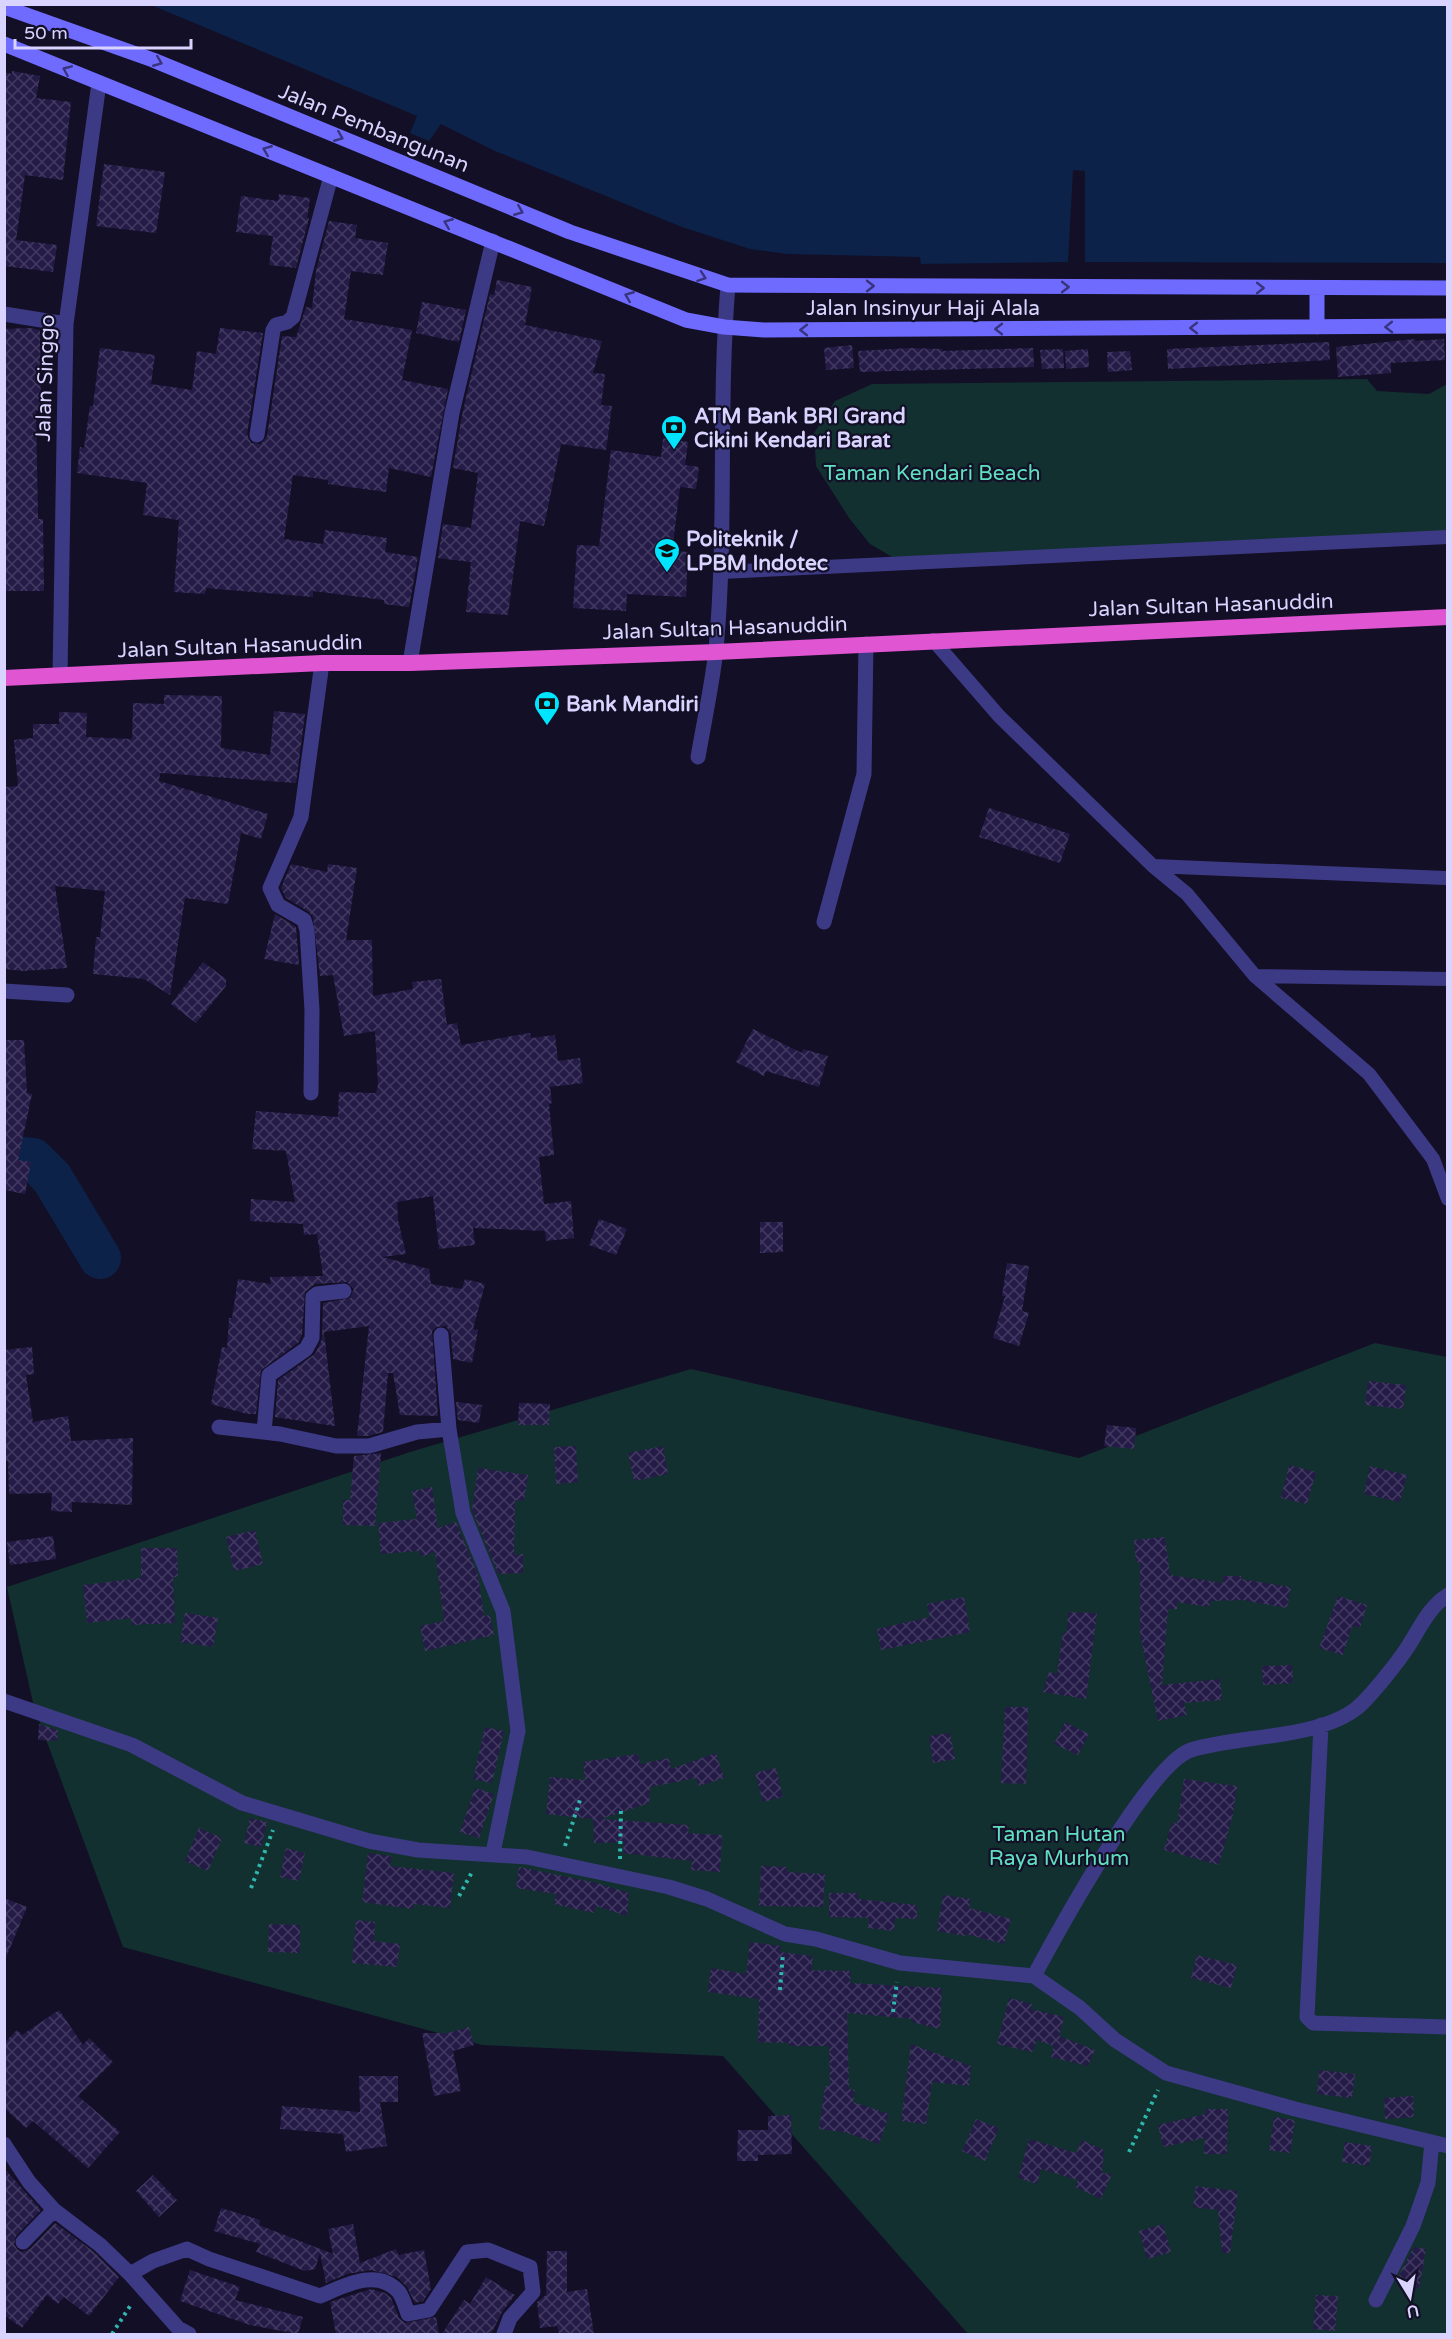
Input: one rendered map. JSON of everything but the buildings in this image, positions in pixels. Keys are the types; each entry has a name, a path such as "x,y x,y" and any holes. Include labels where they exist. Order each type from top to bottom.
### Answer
{"highway":[{"name":"Jalan Sultan Hasanuddin","path":"4,678 322,663 410,663 716,652 1448,617"}],"main road":[{"name":"Jalan Pembangunan","path":"4,7 153,60 570,232 728,285"},
{"path":"4,44 686,320 724,327"},
{"name":"Jalan Insinyur Haji Alala","path":"728,285 1448,288"},
{"path":"1317,288 1317,327"},
{"name":"Jalan Insinyur Haji Alala","path":"724,327 764,330 1448,326"}],"street":[{"name":"Jalan Singgo","path":"60,675 66,324 99,83"},
{"path":"257,435 273,330 276,325 287,322 293,317 331,176"},
{"path":"410,663 452,413 493,241"},
{"path":"698,757 716,652 721,572 724,327 728,285"},
{"path":"4,314 66,324"},
{"path":"824,922 864,774 867,717 866,644"},
{"path":"311,1093 312,1010 307,930 304,920 278,905 270,888 301,817 322,663"},
{"path":"4,991 67,995"},
{"path":"264,1432 269,1375 306,1349 312,1338 313,1297 317,1294 344,1291"},
{"path":"441,1335 448,1429 463,1513 503,1611 518,1731 493,1853"},
{"path":"219,1427 264,1432 336,1446 369,1446 417,1432 448,1429"},
{"path":"1034,1976 1068,1911 1151,1785 1173,1762 1188,1751 1321,1725 1344,1717 1358,1707 1407,1647 1430,1610 1448,1595"},
{"path":"4,1701 132,1745 242,1803 279,1816 369,1841 418,1850 493,1853 559,1864 669,1887 707,1899 785,1934 816,1939 900,1963 1034,1976 1080,2008 1116,2040 1166,2073 1295,2109 1440,2144 1413,2226 1376,2300"},
{"path":"1321,1725 1307,2017 1313,2023 1448,2027"},
{"path":"4,2144 29,2182 54,2210 100,2245 130,2274 178,2328 189,2334"},
{"path":"23,2242 54,2210"},
{"path":"130,2274 153,2261 187,2249 218,2262 320,2295 362,2278 382,2281 399,2293 408,2314 429,2310 467,2252 488,2250 530,2266 533,2292 510,2318 504,2334"}],"lane":[{"path":"721,572 1448,537"},
{"path":"933,640 999,716 1153,866 1186,894 1255,976 1369,1074 1433,1159 1448,1199"},
{"path":"1153,866 1445,878"},
{"path":"1255,976 1448,979"}],"path":[{"path":"559,1864 581,1797"},
{"path":"619,1878 621,1807"},
{"path":"251,1888 279,1816"},
{"path":"459,1896 470,1879 477,1854"},
{"path":"780,1990 785,1934"},
{"path":"893,2012 900,1963"},
{"path":"1129,2152 1166,2073"},
{"path":"112,2334 142,2287"}],"green space":[{"name":"Taman Kendari Beach","path":"1367,379 1377,391 1429,394 1447,384 1447,534 906,565 870,544 849,518 816,466 814,433 835,401 872,384"},
{"name":"Taman Hutan Raya Murhum","path":"1375,1343 1447,1357 1447,2334 968,2334 723,2056 482,2045 123,1947 34,1707 7,1587 410,1452 691,1369 1079,1458"}],"water":[{"path":"151,5 1447,5 1447,263 1085,262 1085,171 1073,170 1068,262 921,264 920,257 787,254 750,249 682,227 495,151 441,124 429,141 410,133 417,116"}],"waterway":[{"path":"4,1156 33,1159 52,1178 100,1258"}],"place":[{"name":"ATM Bank BRI Grand Cikini Kendari Barat","path":"674,451"},
{"name":"Politeknik / LPBM Indotec","path":"667,574"},
{"name":"Bank Mandiri","path":"547,727"}]}
